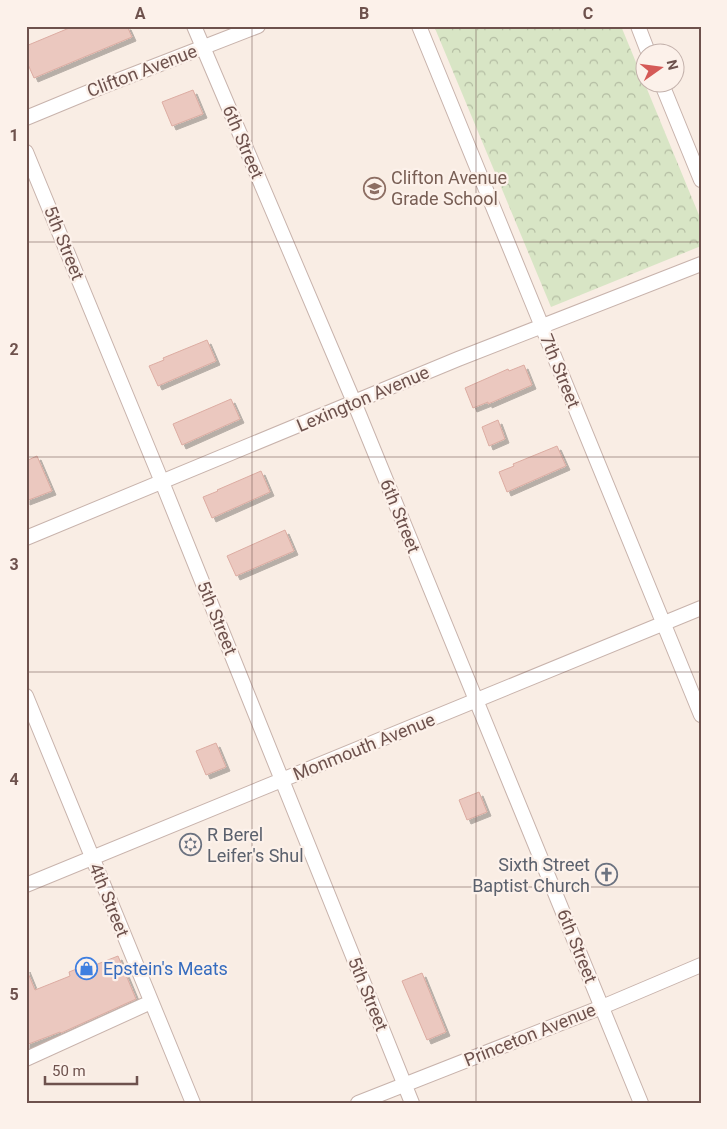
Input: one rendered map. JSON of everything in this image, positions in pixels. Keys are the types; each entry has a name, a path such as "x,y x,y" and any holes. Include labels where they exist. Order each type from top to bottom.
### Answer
{"street":[{"name":"6th Street","path":"194,26 354,402 641,1103"},
{"name":"Clifton Avenue","path":"26,118 100,87 258,26"},
{"name":"7th Street","path":"419,26 701,715"},
{"path":"638,26 644,42"},
{"path":"665,92 701,180"},
{"name":"5th Street","path":"26,152 162,482 412,1103"},
{"name":"Lexington Avenue","path":"26,538 458,359 701,264"},
{"name":"Monmouth Avenue","path":"26,885 701,608"},
{"name":"4th Street","path":"26,696 193,1103"},
{"name":"Princeton Avenue","path":"358,1103 602,1007 701,965"},
{"path":"26,1059 151,1002"}],"green space":[{"path":"434,26 621,26 634,58 634,92 648,92 701,220 701,246 551,307"}],"building":[{"path":"74,26 127,26 132,37 34,78 26,60 26,46"},
{"path":"193,90 203,114 172,126 162,102"},
{"path":"207,340 216,361 158,386 149,366 164,360 163,358"},
{"path":"524,365 532,385 488,404 488,402 473,408 465,388 508,369 509,371"},
{"path":"231,399 240,419 182,445 173,424"},
{"path":"498,420 505,439 489,446 482,427"},
{"path":"557,446 566,466 507,492 499,472 514,466 513,464"},
{"path":"37,456 52,491 26,501 26,461"},
{"path":"261,471 270,492 212,518 203,497"},
{"path":"285,530 294,551 236,576 227,556"},
{"path":"216,743 226,767 206,775 196,751"},
{"path":"479,792 487,812 467,820 459,800"},
{"path":"118,956 136,999 61,1033 26,1045 26,968 35,990 70,976 69,972 89,964 90,967"},
{"path":"422,973 446,1032 427,1040 402,981"}],"place":[{"name":"Clifton Avenue Grade School","path":"375,188"},
{"name":"R Berel Leifer's Shul","path":"191,845"},
{"name":"Sixth Street Baptist Church","path":"606,875"},
{"name":"Epstein's Meats","path":"87,969"}]}
